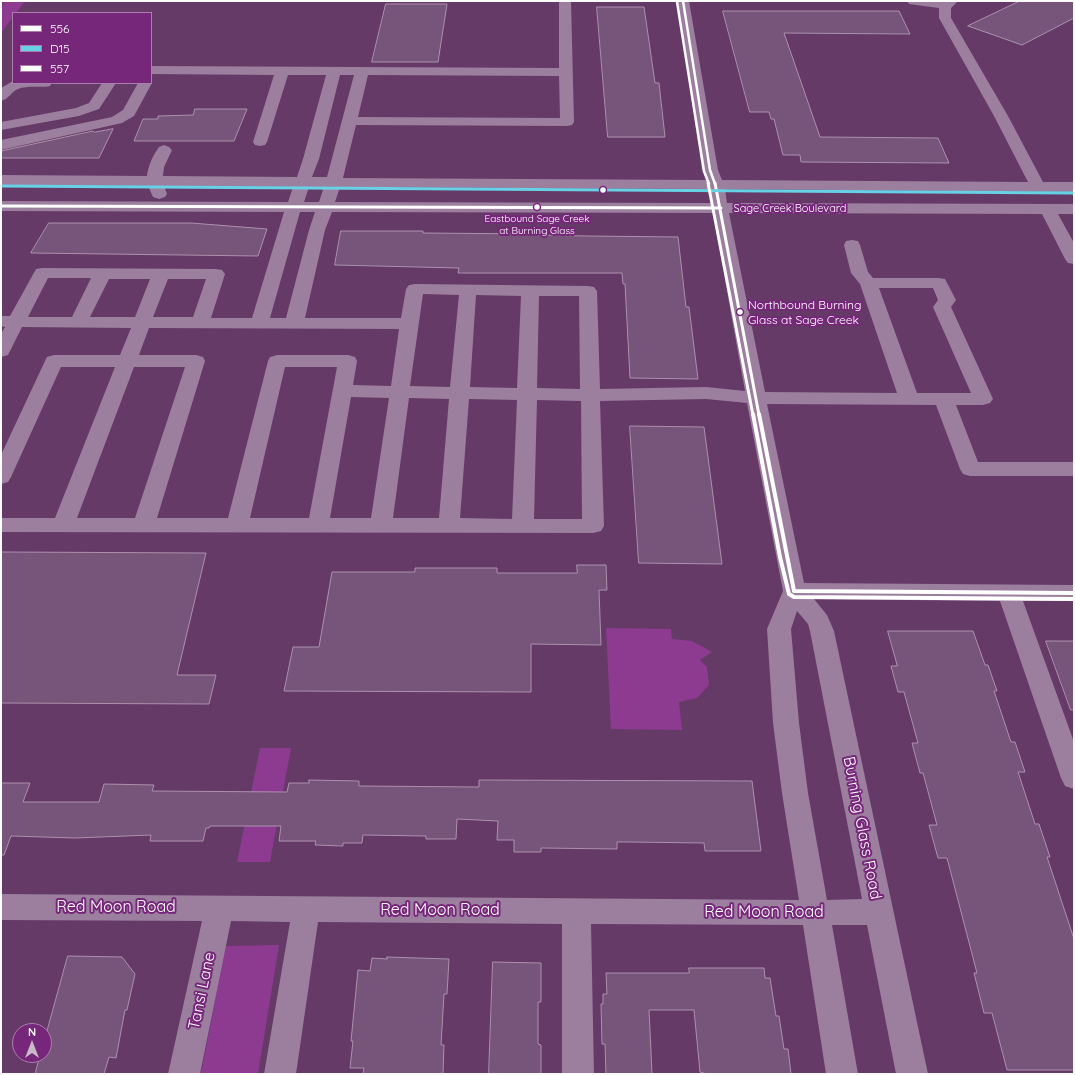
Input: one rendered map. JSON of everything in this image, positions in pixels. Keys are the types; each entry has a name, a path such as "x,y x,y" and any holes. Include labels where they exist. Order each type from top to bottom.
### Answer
{"street":[{"path":"349,121 568,122 565,1"},
{"name":"Burning Glass Road","path":"683,1 710,170 716,185 786,556 794,591 818,621 822,631 912,1074"},
{"path":"913,1 950,3"},
{"path":"950,3 945,7 945,18 1001,116 1038,187"},
{"path":"152,74 282,71 566,72"},
{"path":"260,142 282,71"},
{"path":"260,323 286,229 311,159 334,71"},
{"path":"294,324 318,230 334,182 362,71"},
{"path":"1,97 8,88 17,84"},
{"path":"1,126 79,112 87,109 94,106 107,84"},
{"path":"1,145 117,120 129,113 145,84"},
{"path":"164,150 155,169 154,181 164,207"},
{"name":"Sage Creek Boulevard","path":"1,180 1074,187"},
{"name":"Sage Creek Boulevard","path":"1,206 993,210 1074,209"},
{"path":"1047,209 1074,259"},
{"path":"852,245 860,272 868,283 909,399"},
{"path":"1,351 8,321 42,273 216,274 200,323"},
{"path":"79,322 102,274"},
{"path":"63,525 161,274"},
{"path":"342,391 589,395 706,393 756,398 983,399 942,307 947,300 939,283 868,283"},
{"path":"1,525 237,526 381,526 449,526 523,526 594,526 589,395 588,291 415,289 381,526"},
{"path":"449,526 468,289"},
{"path":"523,526 530,290"},
{"path":"8,321 409,324"},
{"path":"1,477 54,361 196,361 144,525"},
{"path":"237,526 277,361 348,361 318,526"},
{"path":"944,399 970,469 1074,469"},
{"path":"842,1074 795,793 786,723 780,629 781,621 794,591 1074,593"},
{"path":"1008,592 1074,778"},
{"name":"Red Moon Road","path":"1,907 879,912"},
{"name":"Tansi Lane","path":"184,1074 220,908"},
{"path":"280,1074 306,909"},
{"path":"576,911 578,1074"}],"shaded area":[{"path":"5,1 25,1 17,12 12,12 12,18 1,33 1,7"},
{"path":"606,628 671,629 672,639 692,641 712,652 700,660 707,667 709,685 697,698 679,702 682,730 611,729"},
{"path":"260,748 291,748 270,862 237,862"},
{"path":"279,945 258,1074 201,1074 225,946"}],"building":[{"path":"1020,1 1074,1 1074,18 1022,45 968,26"},
{"path":"386,4 447,4 438,62 372,62"},
{"path":"597,7 644,7 655,83 659,83 665,137 608,137"},
{"path":"723,11 899,11 910,34 784,33 820,137 938,138 949,163 801,162 800,155 783,155 774,119 771,119 769,112 750,112"},
{"path":"195,109 247,109 234,141 134,141 143,119 158,119 158,116 193,115"},
{"path":"113,129 99,158 1,158 1,151 93,131"},
{"path":"49,223 191,223 267,229 258,256 31,253"},
{"path":"341,231 423,231 423,233 678,237 686,307 689,307 698,379 630,378 625,284 623,284 622,273 458,273 459,268 335,265"},
{"path":"630,426 704,427 722,564 639,563"},
{"path":"1,552 206,553 177,675 216,675 209,704 1,703"},
{"path":"577,565 606,565 607,590 599,590 601,645 531,644 531,692 284,691 293,647 319,647 332,572 415,572 415,568 497,568 497,573 577,573"},
{"path":"888,631 973,631 985,665 988,665 997,691 994,691 1011,742 1015,742 1025,772 1018,772 1035,824 1039,824 1050,857 1047,857 1074,939 1074,1070 1007,1070 992,1013 984,1013 974,973 977,973 947,858 938,858 929,825 937,825 923,773 920,773 912,743 918,743 904,692 898,692 891,666 897,666"},
{"path":"1046,641 1074,641 1074,710 1071,710"},
{"path":"309,780 359,781 359,786 479,787 479,780 752,781 761,851 705,851 704,843 617,842 617,849 541,848 541,852 514,852 514,840 497,840 498,821 457,819 456,839 426,839 426,836 363,835 362,843 343,843 343,846 315,845 316,841 279,841 281,826 210,826 209,828 206,828 203,841 150,841 151,835 75,838 11,836 4,855 1,855 1,783 30,783 23,802 99,802 104,784 154,785 152,791 287,792 289,783 309,783"},
{"path":"68,956 122,957 135,974 127,1010 125,1010 116,1058 109,1057 104,1074 35,1074 38,1063 52,1063 52,1023 49,1023"},
{"path":"387,957 449,959 447,994 444,994 441,1045 444,1045 443,1074 363,1074 364,1068 350,1068 353,1041 351,1041 358,970 370,971 372,958 387,959"},
{"path":"493,962 541,963 541,1002 538,1002 538,1044 541,1045 541,1074 489,1074"},
{"path":"689,968 764,968 765,978 770,978 776,1016 779,1016 784,1049 788,1049 791,1074 707,1074 700,1072 694,1010 649,1010 652,1074 606,1074 605,1044 602,1044 601,1004 603,1004 603,994 607,994 606,973 689,973"}],"transit line":[{"name":"556","path":"683,1 710,170 716,185 786,556 794,591 1074,593"},
{"name":"557","path":"677,2 704,171 710,187 780,557 789,594 794,597 1074,599"},
{"name":"D15","path":"1,186 1074,193"},
{"name":"556","path":"1,206 721,208"}],"place":[{"name":"Eastbound Sage Creek at Burning Glass","path":"537,207"},
{"name":"Northbound Burning Glass at Sage Creek","path":"740,312"}]}
